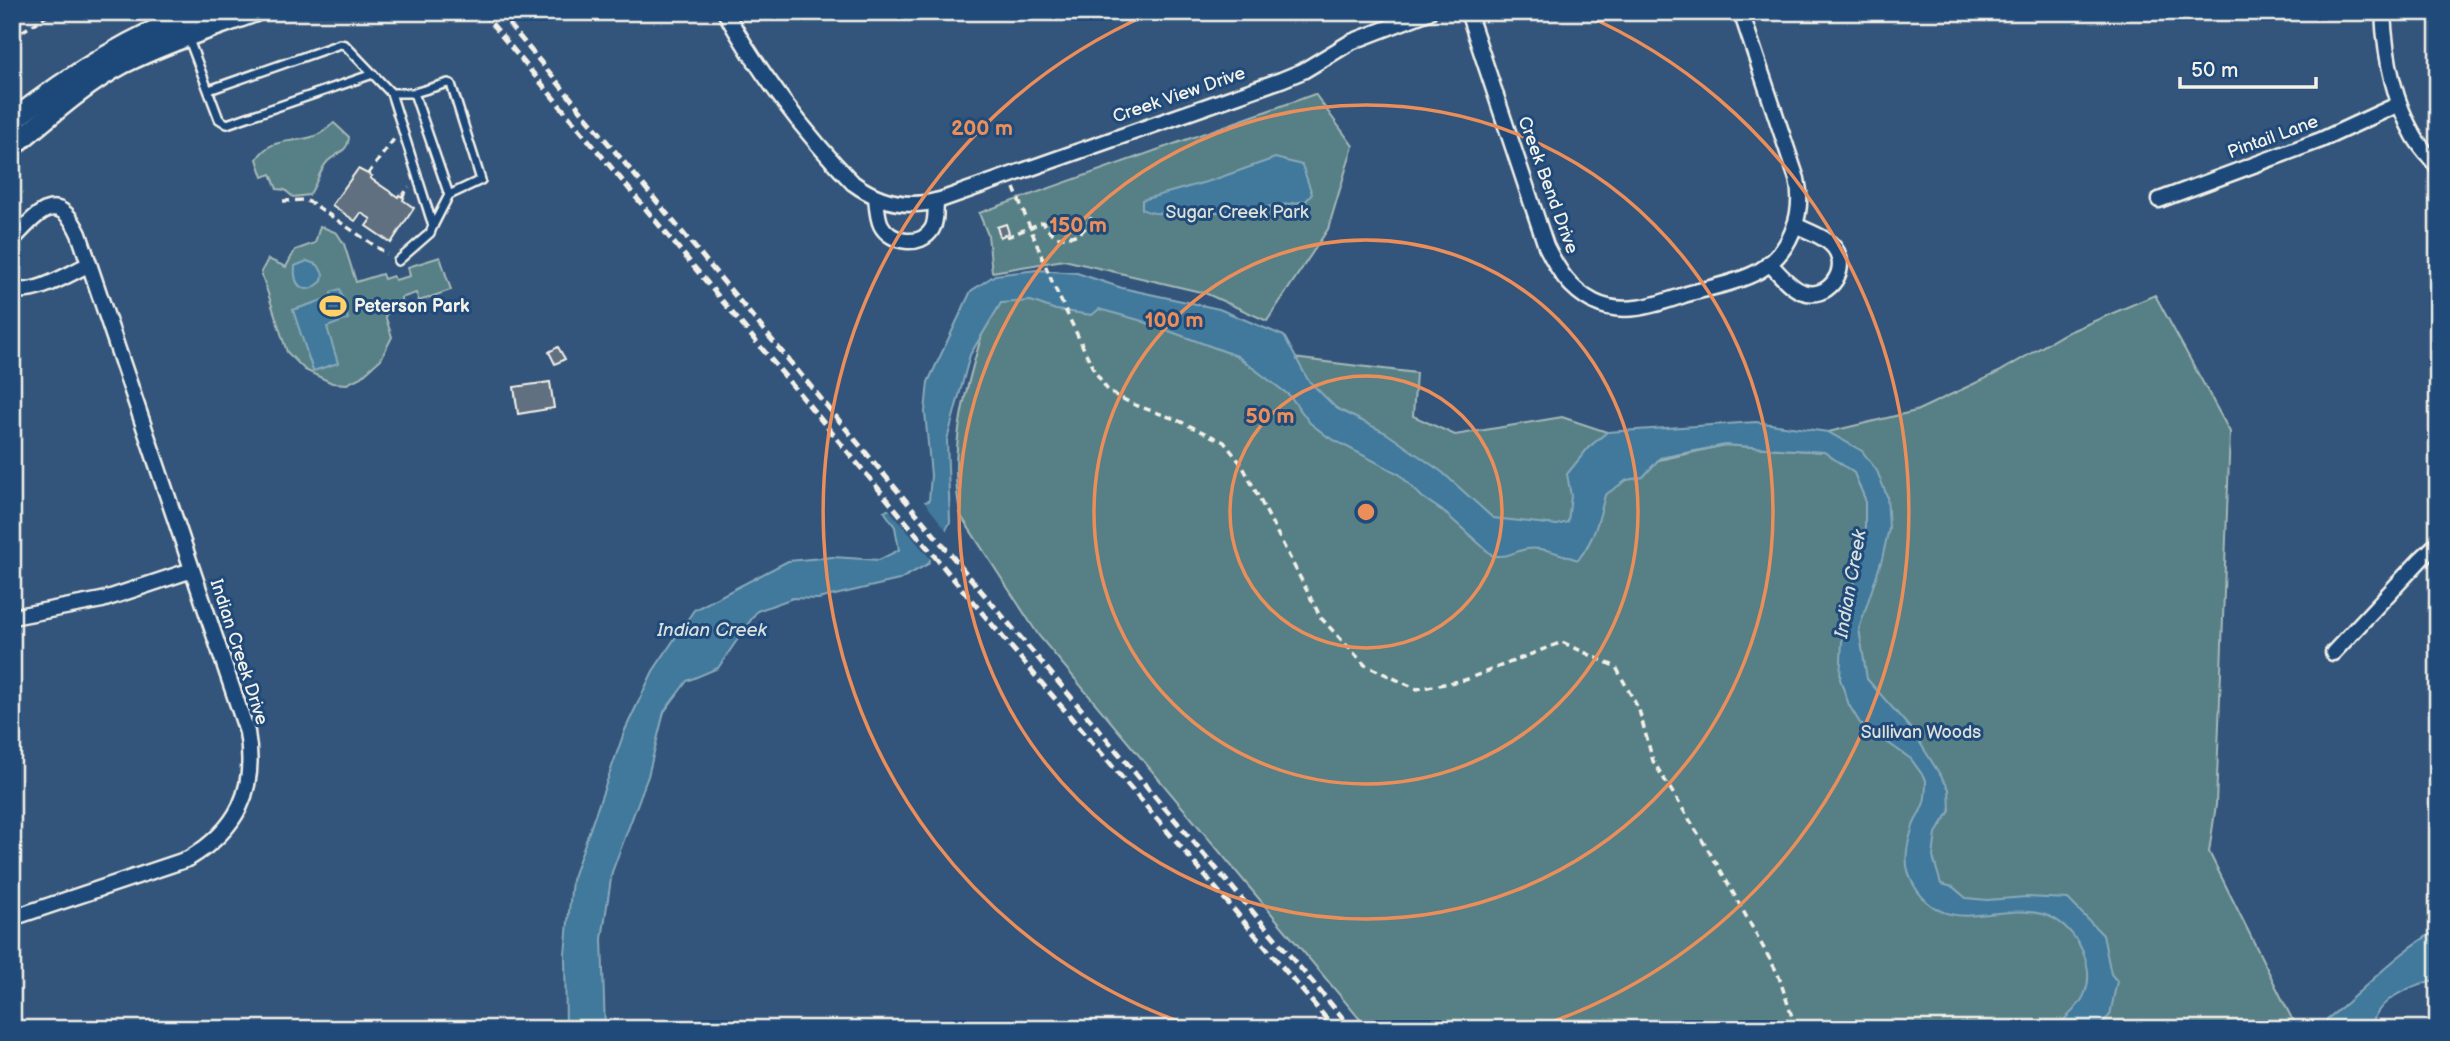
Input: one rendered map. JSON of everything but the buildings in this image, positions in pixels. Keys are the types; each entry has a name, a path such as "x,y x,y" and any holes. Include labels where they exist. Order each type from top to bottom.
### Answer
{"main road":[{"path":"12,147 120,58 198,12"},
{"path":"12,121 81,71 188,37 254,12"}],"street":[{"name":"Creek View Drive","path":"725,12 772,86 845,175 876,197 918,205 1281,80 1303,71 1351,42 1429,12"},
{"name":"Creek Bend Drive","path":"1468,12 1546,246 1562,277 1578,292 1595,303 1614,309 1643,308 1756,273 1785,246 1795,225 1800,204 1797,179 1741,12"},
{"path":"2383,12 2388,61 2399,104 2415,138 2438,167"},
{"name":"Pintail Lane","path":"2159,200 2321,140 2399,104"},
{"path":"876,197 879,220 884,230 891,236 909,241 923,237 932,228 936,201"},
{"name":"Indian Creek Drive","path":"12,240 43,209 53,208 71,218 247,732 250,752 249,781 240,808 226,830 208,847 188,859 12,918"},
{"path":"1769,263 1802,292 1822,292 1836,279 1839,269 1837,252 1825,240 1795,225"},
{"path":"12,288 18,291 34,290 88,265"},
{"path":"2333,653 2438,544"},
{"path":"12,617 102,600 192,570"}],"lane":[{"path":"188,37 219,119 227,124 373,74"},
{"path":"209,90 340,44 350,48 391,93 433,226"},
{"path":"391,93 414,93 448,83 453,88 482,177 449,195 430,233 398,261"},
{"path":"414,93 449,195"}],"path":[{"path":"12,38 53,12"},
{"path":"368,174 393,139 404,134"},
{"path":"283,201 293,199 312,202 398,261"},
{"path":"1018,200 1037,249 1094,370 1109,392 1224,442 1242,465 1321,618 1365,665 1418,689 1465,680 1562,642 1616,667 1639,710 1653,761 1720,869 1778,974 1796,1029"},
{"path":"1007,237 1043,222 1057,237 1069,238 1084,230 1091,216"}],"green space":[{"name":"Sugar Creek Park","path":"1315,94 1353,146 1328,229 1267,321 1205,293 1064,260 992,272 988,235 979,213"},
{"path":"334,123 349,137 348,142 345,149 325,165 309,195 293,197 285,190 277,189 271,174 263,177 257,159 269,147 315,136"},
{"name":"Peterson Park","path":"320,226 337,233 344,244 356,282 382,274 384,279 393,276 395,280 410,276 408,267 440,257 451,290 419,301 416,293 401,298 402,303 386,309 385,315 392,337 381,359 361,377 347,384 332,383 305,370 287,352 261,272 268,259 286,267 295,250 315,243"},
{"name":"Sullivan Woods","path":"1027,280 1251,353 1416,373 1413,416 1455,435 1562,417 1607,432 1619,469 1725,445 1823,452 1828,432 1916,411 1999,372 2064,334 2155,295 2230,432 2216,805 2209,852 2297,1029 1368,1029 1039,636 961,516 956,460 971,374 995,292"}],"water":[{"path":"1275,158 1302,165 1312,194 1306,201 1195,214 1153,213 1142,209 1142,200 1213,180"},
{"path":"307,261 318,265 323,274 322,281 316,286 305,289 298,284 295,266"},
{"name":"Indian Creek","path":"1037,270 1077,273 1122,288 1219,309 1284,336 1308,380 1336,408 1386,433 1442,472 1493,518 1557,525 1568,522 1571,496 1567,474 1588,448 1607,432 1756,422 1828,432 1862,451 1877,471 1887,496 1889,528 1882,559 1859,629 1867,679 1912,730 1949,789 1950,811 1936,833 1933,857 1941,884 1953,887 1966,898 2068,899 2103,935 2111,974 2117,981 2110,1015 2097,1029 2054,1029 2085,993 2088,969 2080,945 2063,925 2053,918 2025,912 1957,915 1928,903 1915,887 1908,872 1907,849 1913,826 1924,802 1926,780 1911,759 1860,723 1849,705 1840,679 1843,624 1865,544 1865,499 1854,473 1824,452 1725,445 1660,458 1643,477 1627,480 1605,495 1592,537 1578,560 1532,548 1493,556 1444,512 1422,497 1399,474 1328,437 1310,423 1290,396 1237,356 1139,320 1099,309 1092,315 1056,310 1031,301 1001,303 970,355 947,440 950,522 928,564 899,580 818,599 793,598 757,611 718,668 687,681 664,712 648,776 612,872 602,939 605,1029 566,1029 565,954 572,880 625,730 653,671 694,610 788,561 833,557 879,560 899,550 895,527 884,511 929,501 931,475 925,412 928,382 971,291 995,275"},
{"path":"340,289 348,319 327,327 338,363 313,371 293,310 332,297 331,292"},
{"path":"2438,930 2438,979 2396,995 2380,1009 2371,1029 2324,1029 2327,1019 2394,960"}],"pier":[{"path":"922,499 948,532 933,562 887,507"}],"railway":[{"path":"482,12 956,582 1335,1029"},
{"path":"499,12 966,573 1352,1029"}],"place":[{"name":"Peterson Park","path":"333,306"}]}
